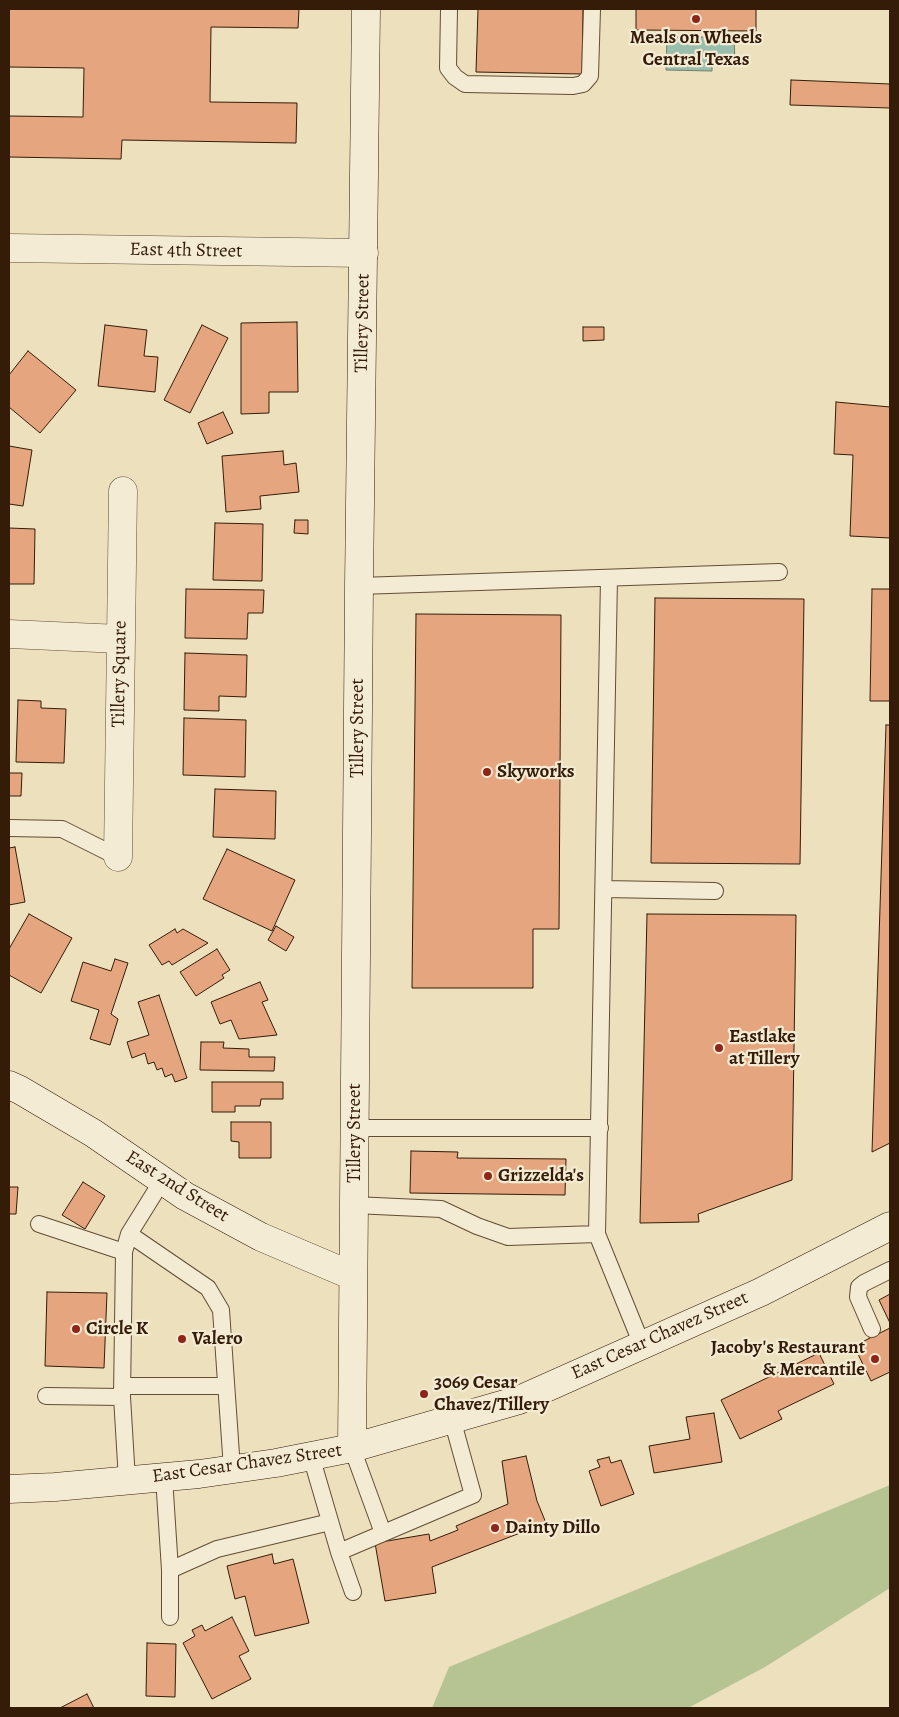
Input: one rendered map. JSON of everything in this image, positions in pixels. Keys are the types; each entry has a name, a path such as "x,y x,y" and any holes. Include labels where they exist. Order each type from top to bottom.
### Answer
{"street":[{"name":"Tillery Street","path":"352,1448 366,9"},
{"name":"East 4th Street","path":"9,248 364,253"},
{"name":"Tillery Square","path":"118,857 123,491"},
{"path":"9,634 120,638"},
{"name":"East 2nd Street","path":"9,1085 93,1133 185,1196 260,1237 353,1276"},
{"name":"East Cesar Chavez Street","path":"9,1490 164,1477 232,1469 311,1456 352,1448 519,1400 761,1292 890,1226"}],"lane":[{"path":"449,9 448,68 455,77 465,84 573,86 583,84 590,76 592,9"},
{"path":"359,586 779,572"},
{"path":"610,578 597,1234 642,1345"},
{"path":"9,828 62,829 118,857"},
{"path":"604,889 715,890"},
{"path":"355,1128 600,1128"},
{"path":"127,1480 123,1392 124,1252 129,1234 162,1181"},
{"path":"354,1205 441,1209 477,1226 508,1237 597,1234"},
{"path":"39,1224 124,1252"},
{"path":"129,1234 208,1288 221,1310 232,1469"},
{"path":"872,1328 858,1297 859,1288 864,1283 890,1270"},
{"path":"46,1396 226,1386"},
{"path":"339,1552 473,1495 452,1419"},
{"path":"352,1448 383,1533"},
{"path":"311,1456 339,1552 353,1592"},
{"path":"164,1477 170,1570 170,1617"},
{"path":"170,1570 217,1549 330,1522"}],"shaded area":[{"path":"667,37 734,37 735,61 712,60 712,71 666,70"},
{"path":"890,1485 890,1588 765,1667 688,1708 432,1708 449,1667"}],"building":[{"path":"9,9 299,9 298,28 211,27 210,102 297,103 296,143 122,140 121,159 9,157 9,116 83,117 84,68 9,67"},
{"path":"478,9 583,9 582,74 476,72"},
{"name":"Meals on Wheels Central Texas","path":"636,9 756,9 756,31 636,30"},
{"path":"791,80 890,84 890,108 790,105"},
{"path":"297,322 298,392 269,392 269,413 241,414 241,323"},
{"path":"105,325 147,330 144,356 158,357 155,392 98,386"},
{"path":"202,325 228,338 190,413 164,400"},
{"path":"583,327 604,327 604,340 583,341"},
{"path":"28,351 76,390 40,433 9,407 9,375"},
{"path":"836,402 890,407 890,538 850,536 853,455 834,454"},
{"path":"223,412 233,433 207,444 198,423"},
{"path":"9,446 32,450 23,506 9,504"},
{"path":"283,451 284,465 296,463 299,492 260,496 261,509 226,512 222,456"},
{"path":"295,520 308,520 308,534 294,533"},
{"path":"215,523 263,524 262,581 213,580"},
{"path":"9,528 35,529 34,584 9,584"},
{"path":"186,589 264,590 263,613 248,613 247,639 185,638"},
{"path":"872,589 890,589 890,701 870,701"},
{"path":"655,598 804,599 800,864 651,863"},
{"name":"Skyworks","path":"416,614 561,615 559,929 533,929 533,988 412,988"},
{"path":"185,653 247,655 246,697 219,696 219,711 184,710"},
{"path":"18,700 41,701 41,708 66,709 64,763 16,762"},
{"path":"184,718 246,720 245,777 183,775"},
{"path":"886,725 890,725 890,1143 872,1152"},
{"path":"9,773 22,773 21,796 9,796"},
{"path":"215,789 276,791 275,839 213,837"},
{"path":"15,847 25,902 9,905 9,848"},
{"path":"227,849 295,880 272,931 203,899"},
{"path":"29,914 72,938 41,993 9,975 9,949"},
{"name":"Eastlake at Tillery","path":"647,914 796,915 792,1180 698,1214 699,1222 640,1223"},
{"path":"276,926 294,937 286,951 268,940"},
{"path":"175,929 177,933 183,929 208,943 172,965 169,961 162,965 149,945"},
{"path":"217,949 230,970 222,975 224,978 196,996 180,972"},
{"path":"115,959 128,963 111,1014 118,1019 110,1045 90,1039 99,1010 71,1001 83,962 111,971"},
{"path":"260,982 268,1000 262,1002 277,1035 239,1039 231,1020 220,1024 211,1002"},
{"path":"159,995 187,1078 175,1082 172,1074 165,1077 162,1068 157,1070 154,1062 148,1064 145,1053 132,1058 127,1042 149,1035 138,1002"},
{"path":"201,1042 224,1042 223,1048 249,1049 249,1057 275,1057 274,1071 200,1070"},
{"path":"212,1082 283,1082 283,1099 261,1099 260,1106 235,1106 235,1112 212,1112"},
{"path":"231,1122 271,1122 271,1158 239,1158 239,1142 231,1141"},
{"name":"Grizzelda's","path":"411,1151 458,1152 457,1158 566,1159 565,1195 410,1193"},
{"path":"83,1182 105,1196 85,1229 62,1215"},
{"path":"9,1187 18,1187 16,1214 9,1214"},
{"name":"Circle K","path":"47,1292 107,1293 104,1368 45,1366"},
{"name":"Jacoby's Restaurant & Mercantile","path":"890,1294 890,1323 879,1300"},
{"name":"Jacoby's Restaurant & Mercantile","path":"890,1328 890,1372 871,1381 854,1346"},
{"path":"819,1353 834,1384 778,1411 782,1419 740,1439 721,1400"},
{"path":"714,1413 722,1462 654,1473 649,1446 690,1439 686,1417"},
{"name":"Dainty Dillo","path":"526,1456 537,1501 546,1523 432,1567 436,1593 385,1601 375,1543 429,1534 430,1541 458,1530 456,1526 508,1504 502,1461"},
{"path":"609,1457 611,1463 621,1460 634,1494 601,1506 589,1471 600,1467 597,1460"},
{"path":"272,1554 274,1564 293,1559 309,1623 255,1636 245,1596 235,1599 227,1566"},
{"path":"232,1617 249,1651 239,1656 251,1679 212,1699 183,1643 195,1636 192,1630 202,1625 205,1631"},
{"path":"147,1643 176,1644 175,1697 146,1696"},
{"path":"87,1694 94,1708 60,1708"}],"place":[{"name":"Meals on Wheels Central Texas","path":"696,19"},
{"name":"Skyworks","path":"487,772"},
{"name":"Eastlake at Tillery","path":"719,1048"},
{"name":"Grizzelda's","path":"488,1176"},
{"name":"Circle K","path":"76,1329"},
{"name":"Valero","path":"182,1339"},
{"name":"Jacoby's Restaurant & Mercantile","path":"875,1359"},
{"name":"3069 Cesar Chavez/Tillery","path":"424,1394"},
{"name":"Dainty Dillo","path":"495,1528"}]}
